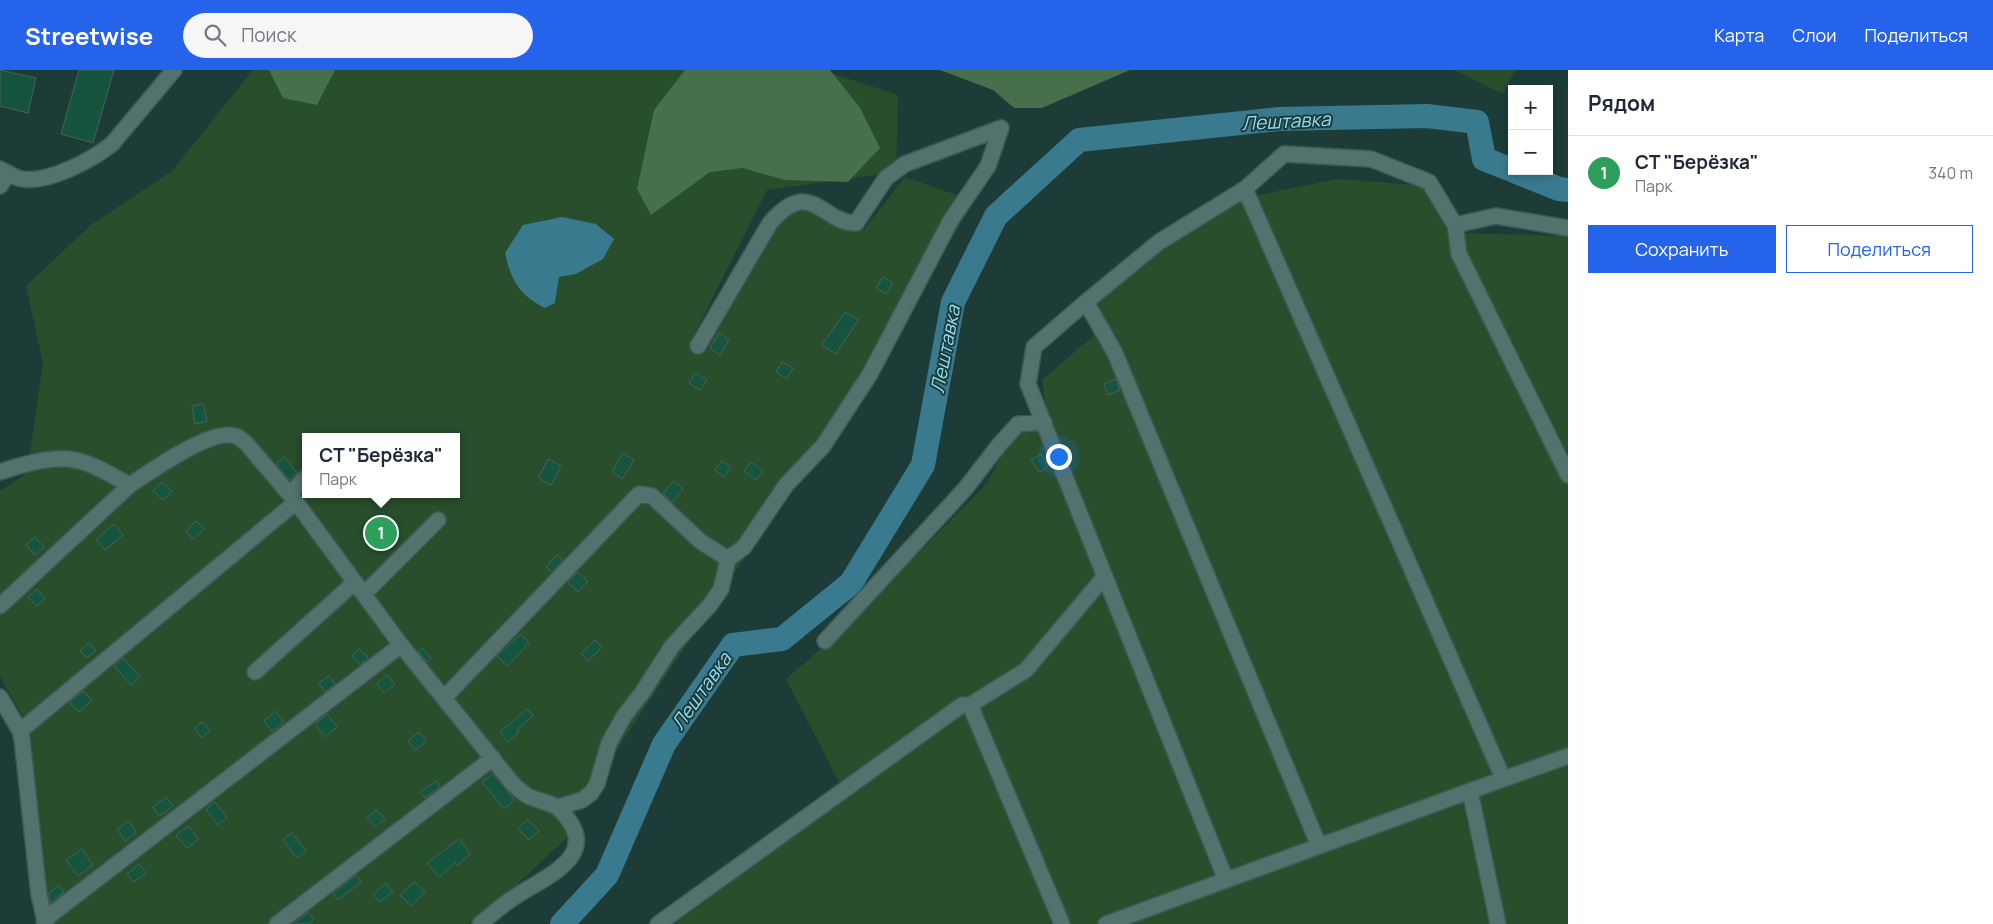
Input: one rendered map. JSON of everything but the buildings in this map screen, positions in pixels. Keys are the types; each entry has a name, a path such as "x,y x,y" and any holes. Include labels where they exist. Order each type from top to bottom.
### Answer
{"street":[{"path":"0,186 4,171 19,178 43,177 58,173 100,153 112,144 174,70"},
{"path":"558,807 582,800 597,784 609,743 624,716 642,693 672,646 710,605 721,589 728,559 744,547 786,485 823,446 870,374 951,220 988,166 1001,128 905,164 894,170 886,178 856,223 849,223 813,203 796,204 779,212 770,223 698,346"},
{"path":"1226,880 1028,384 1034,347 1159,242 1245,189 1284,154 1371,159 1429,182 1455,225 1459,254 1568,475"},
{"path":"1245,189 1503,778"},
{"path":"1455,225 1496,216 1568,228"},
{"path":"1086,302 1115,353 1319,846"},
{"path":"825,641 965,489 1018,424 1044,422"},
{"path":"0,606 130,485 163,462 191,448 226,435 236,436 246,442 293,498 401,645 513,784 527,796 558,807 574,829 576,848 570,859 560,869 512,899 480,924"},
{"path":"0,472 48,461 69,459 87,464 130,485"},
{"path":"20,731 293,498 302,483"},
{"path":"444,698 639,494 652,496 700,541 728,559"},
{"path":"255,672 359,588 438,520"},
{"path":"658,924 962,705 970,704 1026,670 1105,576"},
{"path":"0,697 20,731 39,895 45,922 401,645"},
{"path":"970,704 1062,924"},
{"path":"1106,924 1503,778 1568,756"},
{"path":"278,924 493,758"},
{"path":"1470,791 1498,924"}],"green space":[{"path":"253,70 822,70 898,95 896,172 767,190 690,343 795,197 864,229 905,177 974,201 892,336 570,820 569,836 513,888 467,924 55,924 43,906 30,729 0,676 0,491 27,473 43,363 26,286 91,225 172,171","holes":["505,253 576,274 559,277 555,303"]},
{"path":"269,70 335,70 317,105 283,98"},
{"path":"685,70 830,70 860,108 880,148 848,182 784,180 743,168 710,172 651,215 637,189 654,110"},
{"path":"940,70 1130,70 1042,108 1014,108 993,90"},
{"path":"1454,70 1515,70 1503,94"},
{"path":"1337,179 1428,186 1465,233 1568,236 1568,924 674,924 847,798 786,679 847,626 988,482 1012,434 1047,414 1042,380 1099,331 1098,301 1170,240 1245,198"}],"water":[{"path":"562,217 596,224 614,239 603,259 576,274 559,277 555,303 545,308 522,292 513,279 505,253 523,225"}],"waterway":[{"name":"Лештавка","path":"562,924 607,875 664,744 733,645 782,639 851,583 923,465 953,302 996,216 1079,140 1279,119 1427,116 1477,122 1484,159 1508,168"},
{"name":"Лештавка","path":"1524,175 1559,189 1568,190"}],"place":[{"name":"СТ \"Берёзка\"","path":"381,533"}]}
